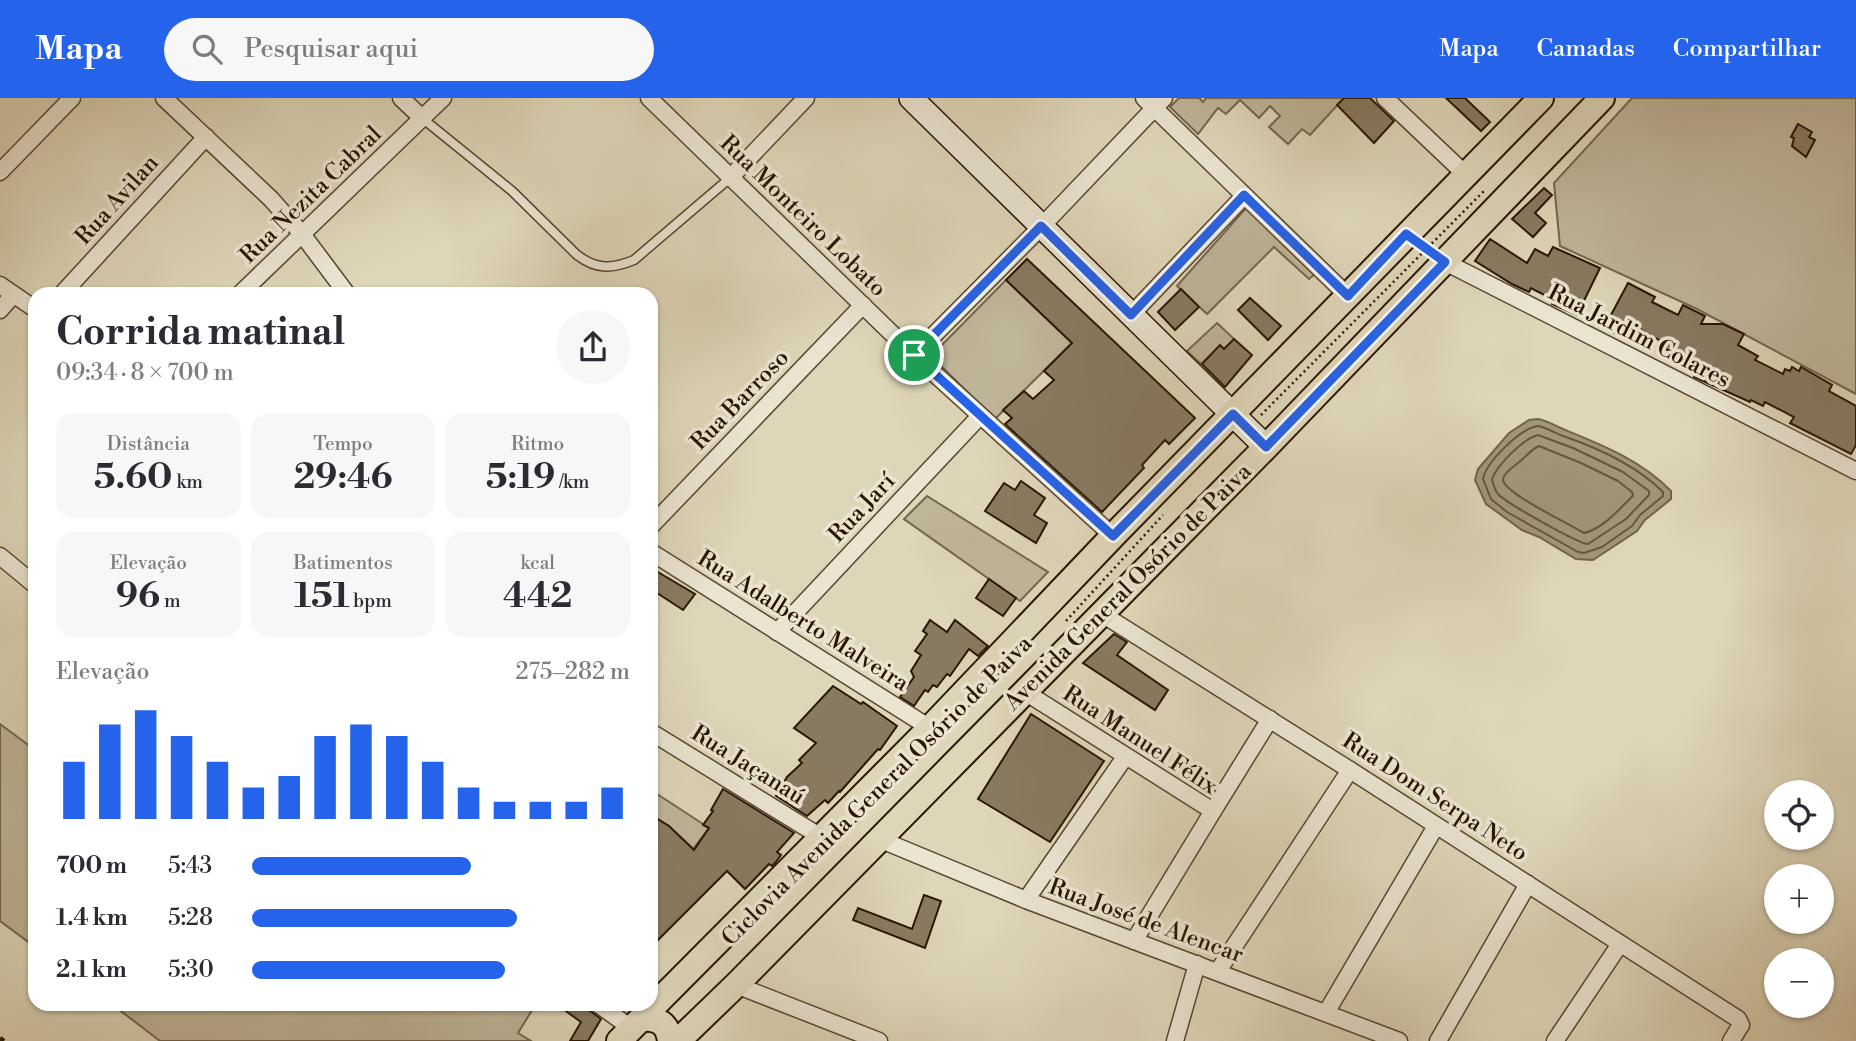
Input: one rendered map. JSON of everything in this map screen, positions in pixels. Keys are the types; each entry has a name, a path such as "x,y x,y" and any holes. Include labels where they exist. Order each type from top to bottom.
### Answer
{"main road":[{"name":"Avenida General Osório de Paiva","path":"658,1002 930,728 1113,536 1240,421 1348,296 1541,98"},
{"name":"Avenida General Osório de Paiva","path":"678,1041 1266,447 1602,98"},
{"path":"715,946 719,973 736,985"},
{"name":"Avenida General Osório de Paiva","path":"630,1029 648,1011"},
{"path":"630,1029 650,1018 661,1022 668,1029 670,1041"}],"street":[{"path":"0,172 72,98"},
{"path":"164,98 271,199 302,234 342,287"},
{"path":"401,98 422,118"},
{"name":"Rua Nezita Cabral","path":"247,287 443,98"},
{"name":"Rua Monteiro Lobato","path":"649,98 914,355 1113,536"},
{"path":"730,178 806,98"},
{"path":"911,98 1266,447"},
{"path":"1385,98 1465,174"},
{"path":"914,355 1041,226 1154,101 1244,195 1348,296"},
{"name":"Rua Avilan","path":"68,287 206,137"},
{"path":"1131,315 1244,195"},
{"name":"Rua Jardim Colares","path":"1445,262 1856,471"},
{"path":"0,310 6,290 28,304"},
{"name":"Rua Barroso","path":"658,519 863,305"},
{"name":"Rua Jarí","path":"777,632 980,416"},
{"path":"0,556 28,579"},
{"name":"Rua Adalberto Malveira","path":"658,556 930,728"},
{"name":"Rua Dom Serpa Neto","path":"1102,614 1350,770 1741,1023 1731,1041"},
{"name":"Rua Manuel Félix","path":"1025,692 1213,810 1134,941"},
{"path":"1213,810 1270,719"},
{"name":"Rua Jaçanaú","path":"658,736 821,837"},
{"path":"1026,900 1125,757"},
{"path":"1218,971 1350,770"},
{"path":"1326,1013 1436,826"},
{"name":"Rua José de Alencar","path":"879,839 1026,900 1399,1041"},
{"path":"1438,1041 1528,884"},
{"path":"1555,1041 1620,944"},
{"path":"1175,1041 1197,964"},
{"path":"736,985 880,1041"},
{"path":"607,1011 630,1029"}],"lane":[{"path":"422,118 512,191 577,255 587,263 603,268 634,260 730,178"}],"path":[{"path":"1240,421 1387,290"},
{"path":"1063,623 1166,511"}],"shaded area":[{"path":"1179,98 1199,98 1203,102 1206,98 1344,98 1310,135 1302,129 1288,144 1269,127 1280,116 1270,106 1259,118 1240,100 1226,114 1218,108 1198,134 1170,107"},
{"path":"1632,98 1856,98 1856,394 1697,309 1560,246 1554,183"},
{"path":"1247,207 1316,273 1309,279 1274,247 1207,314 1177,286"},
{"path":"1006,280 1072,343 995,419 931,356"},
{"path":"1217,323 1234,339 1224,349 1220,346 1201,364 1187,351"},
{"path":"927,496 1048,572 1020,601 904,519"},
{"path":"0,724 28,745 28,942 0,921"},
{"path":"658,795 709,828 693,849 658,819"},
{"path":"121,1011 532,1011 518,1033 531,1041 160,1041"}],"water":[{"path":"1538,419 1606,447 1634,462 1671,491 1671,499 1645,520 1637,531 1593,560 1576,559 1522,530 1486,504 1475,480 1478,469 1509,433 1529,420"}],"building":[{"path":"1344,98 1370,98 1394,121 1374,143 1337,105"},
{"path":"1446,98 1465,98 1490,122 1481,131"},
{"path":"1798,124 1812,132 1809,137 1815,140 1806,157 1792,146 1794,138 1791,137"},
{"path":"1544,188 1552,195 1535,213 1546,223 1533,237 1512,219"},
{"path":"1490,239 1527,263 1535,249 1548,256 1553,247 1600,268 1577,315 1552,304 1554,300 1531,288 1529,292 1512,284 1475,261"},
{"path":"1027,259 1195,418 1169,444 1165,440 1142,465 1144,468 1102,512 1005,424 1012,418 1003,410 1024,391 1033,399 1054,380 1044,371 1072,343 1006,280"},
{"path":"1628,283 1655,297 1652,302 1678,315 1683,305 1705,316 1701,324 1723,324 1744,334 1738,345 1758,356 1755,360 1783,374 1785,369 1790,371 1792,367 1799,371 1801,367 1832,385 1829,391 1856,406 1856,445 1851,454 1790,423 1794,417 1765,402 1763,406 1751,400 1750,402 1694,377 1698,370 1681,362 1683,358 1662,347 1664,343 1638,328 1631,341 1604,328"},
{"path":"1181,289 1199,307 1175,330 1158,312"},
{"path":"1250,298 1281,326 1268,340 1238,310"},
{"path":"1234,339 1252,355 1225,387 1202,364 1220,345 1224,349"},
{"path":"1021,481 1045,498 1034,515 1047,523 1036,543 985,511 1004,483 1015,490"},
{"path":"658,572 695,594 683,610 658,594"},
{"path":"989,579 1016,598 1003,616 976,598"},
{"path":"930,620 947,632 955,620 988,646 978,656 969,649 950,676 947,674 937,687 933,685 928,692 925,690 914,706 900,697 914,677 911,671 921,655 915,651 927,634 923,631"},
{"path":"1114,634 1127,642 1117,655 1168,690 1155,710 1083,663"},
{"path":"833,686 861,704 863,702 897,726 880,750 878,749 840,792 828,803 825,800 807,816 776,796 787,777 802,763 799,760 816,743 794,728"},
{"path":"1031,714 1104,761 1050,842 978,799"},
{"path":"723,789 794,833 777,852 781,855 775,863 772,866 769,864 745,889 727,871 658,940 658,819 694,850 709,828 703,825 713,811 711,810"},
{"path":"924,895 941,901 925,948 853,920 858,908 912,929"},
{"path":"566,1011 590,1011 601,1019 588,1041 570,1041 581,1022"}],"railway":[{"path":"0,1038 4,1041"}],"route":[{"path":"1244,195 1348,296 1406,234 1445,262 1266,447 1233,414 1113,536 914,355 1041,226 1131,315 1244,195"}]}
